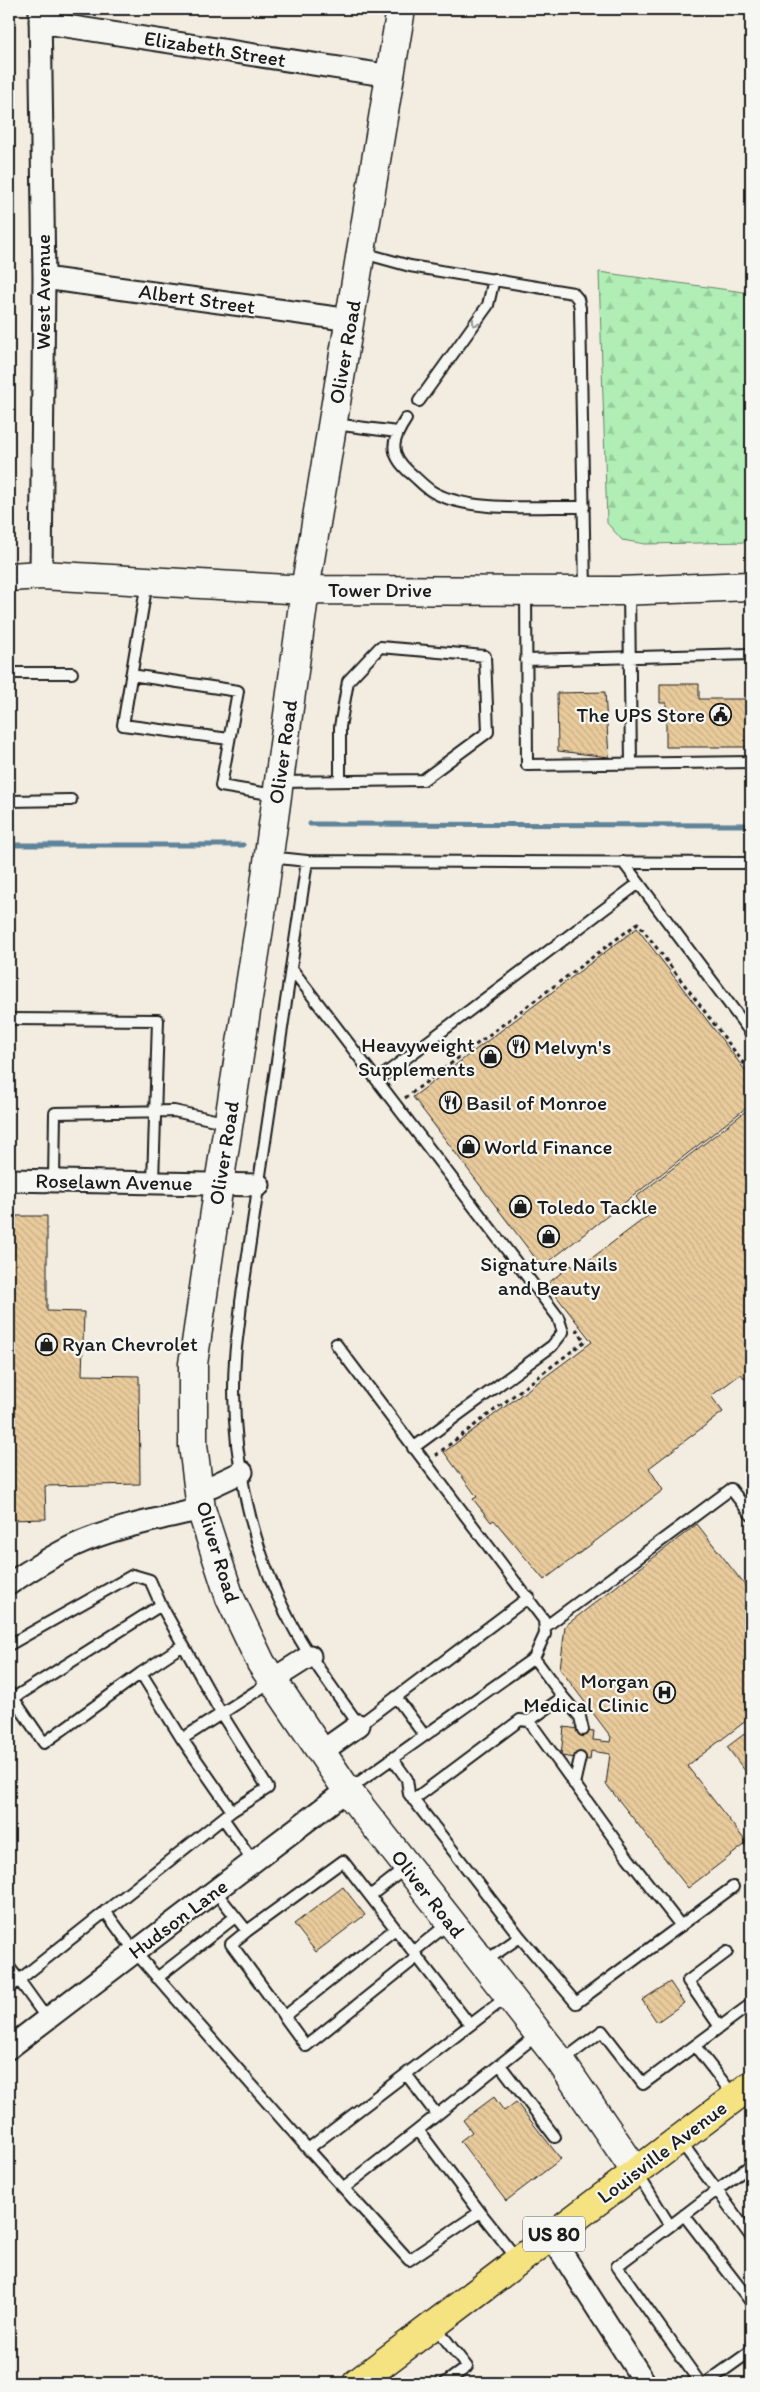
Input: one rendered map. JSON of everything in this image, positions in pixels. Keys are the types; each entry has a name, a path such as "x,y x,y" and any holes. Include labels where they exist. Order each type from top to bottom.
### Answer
{"main road":[{"name":"Louisville Avenue","path":"357,2383 743,2091"}],"street":[{"name":"Oliver Road","path":"401,9 305,590 278,789 194,1364 192,1444 200,1501 230,1598 261,1663 347,1790 561,2062 636,2172"},
{"name":"Elizabeth Street","path":"40,15 391,76"},
{"name":"West Avenue","path":"40,15 44,278 41,576"},
{"name":"Albert Street","path":"44,278 351,320"},
{"name":"Tower Drive","path":"9,577 41,576 305,590 628,590 751,586"},
{"name":"Roselawn Avenue","path":"9,1180 259,1185"},
{"path":"9,1584 32,1568 76,1544 200,1501 242,1472"},
{"path":"272,1680 310,1656"},
{"path":"321,1752 359,1725"},
{"name":"Hudson Lane","path":"9,2048 347,1790"},
{"path":"551,2236 645,2383"}],"lane":[{"path":"362,253 410,266 573,294 578,298 580,308 585,590"},
{"path":"419,401 488,305 494,279"},
{"path":"406,419 393,442 394,450 404,468 432,492 461,503 584,507"},
{"path":"333,424 397,432"},
{"path":"148,581 123,725 229,739"},
{"path":"526,590 528,766 751,762"},
{"path":"628,590 631,764"},
{"path":"131,675 238,691 221,786 278,789 340,781 423,780 488,732 485,656 380,647 348,681 340,726 340,781"},
{"path":"526,660 751,654"},
{"path":"9,673 72,674"},
{"path":"9,801 70,800"},
{"path":"268,857 307,861 751,863"},
{"path":"307,861 235,1360 235,1415 242,1472 249,1514 264,1566 279,1599 310,1656 359,1725 529,1597"},
{"path":"623,862 751,1032"},
{"path":"377,1080 639,883"},
{"path":"291,968 558,1317 563,1332 552,1346 413,1448"},
{"path":"9,1019 158,1020 153,1182"},
{"path":"54,1180 55,1113 174,1111 229,1123"},
{"path":"336,1344 413,1448 529,1597 544,1620 545,1634 534,1658 347,1790"},
{"path":"544,1627 732,1489 751,1515"},
{"path":"9,1645 133,1576 150,1580 161,1605 221,1713 268,1788 232,1811 9,1988"},
{"path":"161,1605 10,1697 44,1743 140,1673 183,1645"},
{"path":"534,1658 580,1717 583,1730"},
{"path":"140,1673 182,1739 232,1811"},
{"path":"182,1739 272,1680"},
{"path":"396,1697 424,1735"},
{"path":"413,1800 520,1720 529,1721 563,1697"},
{"path":"529,1721 681,1926"},
{"path":"392,1758 407,1779 409,1794 413,1800 520,1937 576,2003 733,1887"},
{"path":"574,1784 580,1758"},
{"path":"223,1818 253,1862"},
{"path":"451,1922 415,1954 306,2046 231,1944 343,1861 395,1929 415,1954 470,2025"},
{"path":"370,1896 407,1867"},
{"path":"215,1891 247,1931"},
{"path":"105,1911 134,1952 409,2260 480,2212"},
{"path":"157,1978 235,1916"},
{"path":"284,2017 395,1929"},
{"path":"483,1963 520,1937"},
{"path":"720,2027 688,1981 727,1952"},
{"path":"9,1967 47,2018"},
{"path":"308,2149 509,1996"},
{"path":"561,2062 602,2031 643,2084 751,2004"},
{"path":"344,2188 539,2034"},
{"path":"695,2046 743,2091"},
{"path":"500,2065 555,2137"},
{"path":"406,2074 437,2114"},
{"path":"418,2130 519,2260"},
{"path":"679,2140 751,2237"},
{"path":"700,2383 617,2266 751,2165"},
{"path":"636,2172 670,2226"},
{"path":"684,2215 751,2302"},
{"path":"434,2324 467,2367 445,2383"},
{"path":"706,2383 751,2351"}],"path":[{"path":"410,1107 404,1099 638,923 751,1073"},
{"path":"442,1462 436,1454 585,1341 574,1327"}],"green space":[{"path":"599,272 751,293 751,542 645,544 622,540 607,523"}],"building":[{"path":"660,684 699,684 699,699 751,699 751,747 666,747 666,703 660,703"},
{"path":"605,692 609,757 558,751 557,693"},
{"path":"637,928 751,1078 751,1104 542,1267 413,1097"},
{"path":"751,1107 751,1379 749,1376 745,1379 741,1374 711,1396 723,1412 649,1468 663,1490 544,1580 494,1520 491,1522 473,1499 477,1497 444,1452 592,1342 547,1284 571,1265 576,1270 649,1215 636,1197"},
{"name":"Ryan Chevrolet","path":"9,1216 47,1216 47,1311 84,1312 82,1375 139,1376 140,1484 45,1486 46,1519 9,1520"},
{"name":"Morgan Medical Clinic","path":"697,1524 751,1593 751,1717 687,1766 747,1843 688,1888 606,1784 610,1754 591,1751 590,1760 561,1756 564,1727 594,1731 593,1740 610,1742 611,1737 560,1669 565,1626"},
{"path":"751,1729 751,1774 749,1776 727,1747"},
{"path":"343,1887 365,1915 316,1952 294,1924"},
{"path":"670,1982 684,2003 657,2022 642,2000"},
{"path":"494,2097 504,2111 516,2102 561,2159 506,2201 460,2141 472,2132 463,2120"}],"waterway":[{"path":"310,824 751,825"},
{"path":"9,845 243,845"}],"place":[{"name":"The UPS Store","path":"721,715"},
{"name":"Melvyn's","path":"518,1047"},
{"name":"Heavyweight Supplements","path":"491,1057"},
{"name":"Basil of Monroe","path":"450,1103"},
{"name":"World Finance","path":"468,1147"},
{"name":"Toledo Tackle","path":"521,1207"},
{"name":"Signature Nails and Beauty","path":"549,1237"},
{"name":"Ryan Chevrolet","path":"46,1344"},
{"name":"Morgan Medical Clinic","path":"665,1693"}]}
